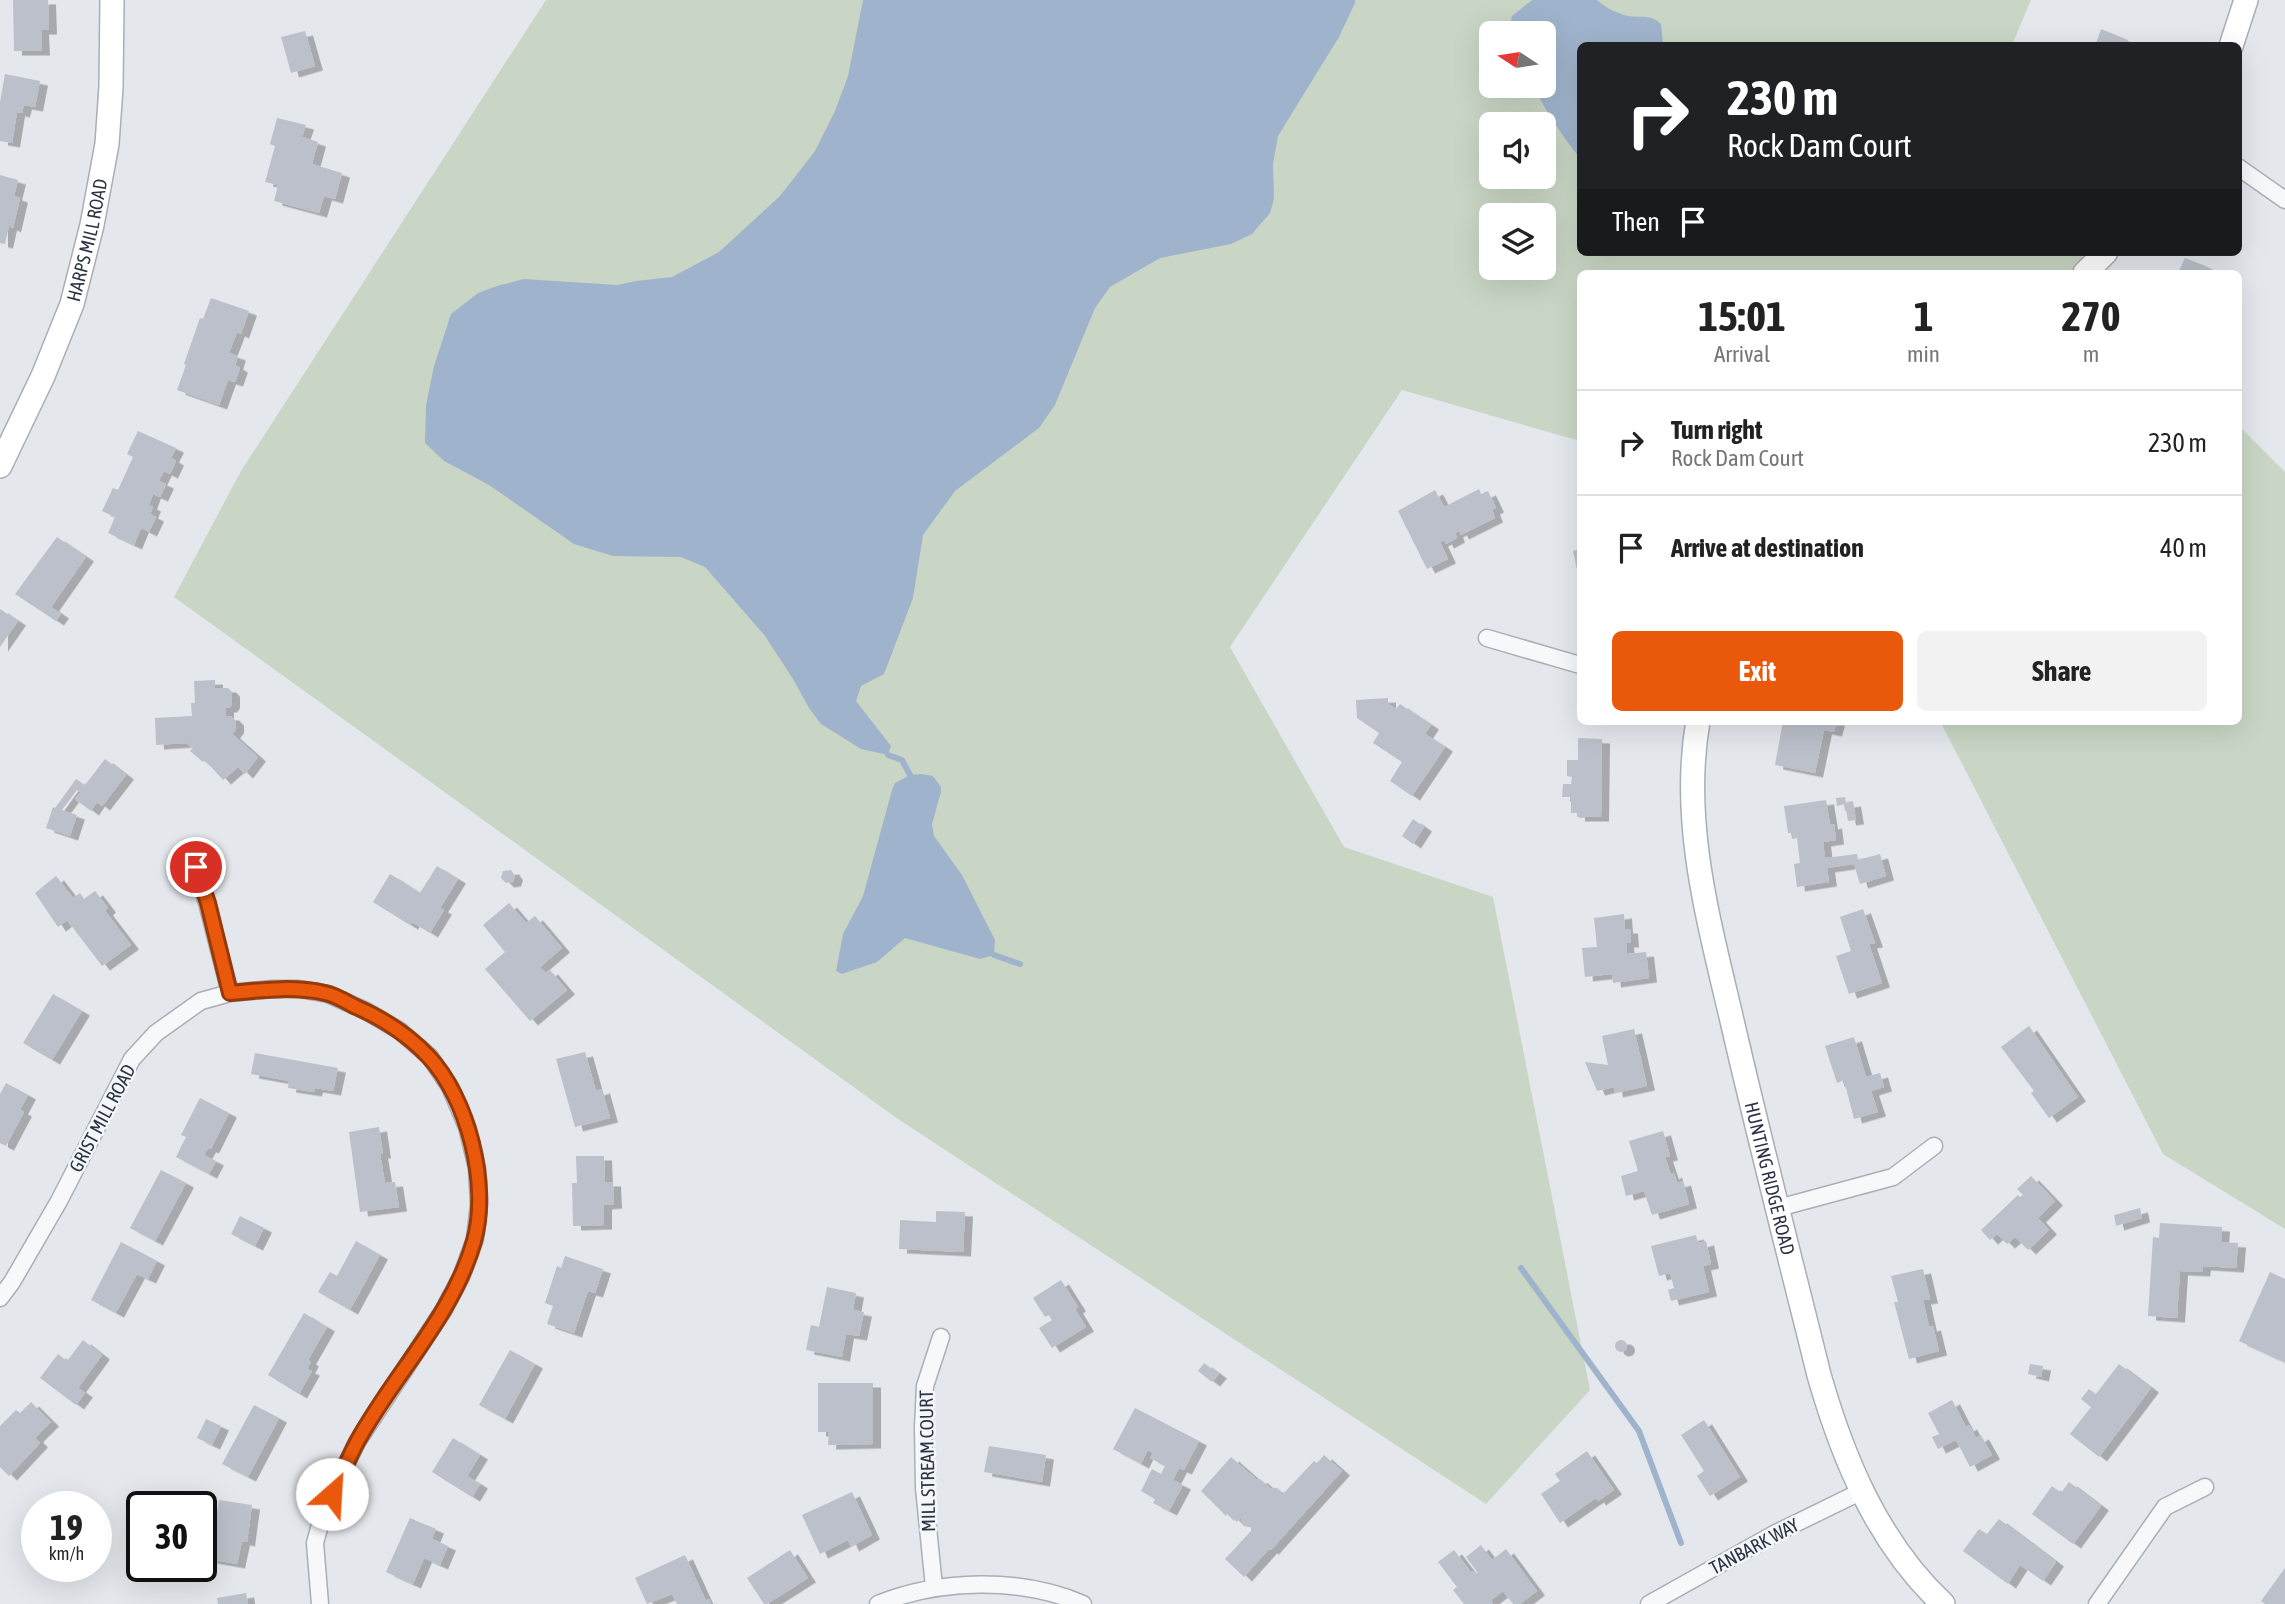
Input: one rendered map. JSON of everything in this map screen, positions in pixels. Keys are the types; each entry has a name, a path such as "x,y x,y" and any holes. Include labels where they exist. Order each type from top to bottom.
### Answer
{"street":[{"name":"HARPS MILL ROAD","path":"0,466 43,376 72,304 92,225 107,144 112,0"},
{"path":"2232,42 2246,0"},
{"path":"2242,170 2285,200"},
{"path":"2088,270 2102,256"},
{"path":"1487,638 1577,664"},
{"name":"HUNTING RIDGE ROAD","path":"1698,725 1693,783 1697,860 1735,1034 1832,1418 1861,1491 1896,1550 1943,1604"},
{"path":"196,867 208,903 230,993"},
{"name":"GRIST MILL ROAD","path":"0,1298 59,1201 132,1059 156,1033 201,1001 230,993 299,989 328,994 366,1011 400,1031 430,1058 450,1087 467,1127 477,1168 479,1204 475,1239 461,1277 443,1311 357,1442 324,1510 315,1543 320,1604"},
{"path":"1778,1208 1893,1177 1934,1146"},
{"name":"MILL STREAM COURT","path":"934,1587 924,1488 924,1413 925,1386 941,1337"},
{"path":"2097,1604 2165,1507 2205,1487"},
{"name":"TANBARK WAY","path":"1649,1604 1774,1534 1861,1491"},
{"path":"878,1604 906,1593 934,1587 988,1584 1032,1590 1083,1604"}],"green space":[{"path":"546,0 2031,0 2013,42 1577,42 1577,256 2082,256 2092,270 1577,270 1577,440 1402,390 1230,647 1344,847 1493,897 1590,1390 1486,1504 898,1119 174,597 241,471"},
{"path":"2242,429 2285,472 2285,1229 2163,1154 1942,725 2242,725"}],"water":[{"path":"863,0 1355,0 1339,37 1278,136 1273,163 1274,199 1270,213 1252,234 1231,244 1160,258 1110,287 1095,308 1055,405 1039,428 955,491 923,535 913,598 884,674 861,686 856,701 891,746 888,755 861,749 821,724 765,636 705,567 681,557 613,556 574,544 489,485 444,461 425,443 426,405 434,366 451,314 478,293 524,279 617,285 672,277 719,252 780,196 815,151 835,111 848,76"},
{"path":"1532,0 1597,0 1619,13 1657,21 1661,24 1663,42 1577,42 1577,154 1556,124 1556,112 1548,112 1540,98 1556,98 1556,21 1511,21 1512,16"},
{"path":"910,775 933,776 941,787 932,824 934,836 962,875 995,940 994,955 980,959 905,938 877,962 842,974 836,971 843,934 863,896 892,790 895,783"}],"building":[{"path":"13,0 48,0 49,30 41,30 42,51 14,51"},
{"path":"2101,29 2128,40 2127,42 2096,42"},
{"path":"305,31 315,66 291,73 281,37"},
{"path":"5,74 40,81 35,107 24,105 22,113 17,112 12,143 0,141 0,102"},
{"path":"277,118 306,125 302,137 318,142 312,164 342,173 335,199 324,196 319,213 274,201 278,185 265,182 275,146 270,144"},
{"path":"0,175 18,180 14,196 20,198 13,228 9,226 5,244 0,243"},
{"path":"2185,258 2214,270 2179,270"},
{"path":"211,298 249,311 241,334 237,332 229,353 238,356 235,365 240,368 235,382 228,380 219,405 177,390 200,318 203,319"},
{"path":"138,431 176,448 171,458 176,461 170,474 164,471 159,481 166,484 160,497 153,494 149,505 153,507 150,514 156,517 149,532 141,528 134,545 108,533 115,517 102,511 113,488 118,490 133,457 127,454"},
{"path":"1479,489 1481,494 1488,491 1496,508 1492,510 1495,518 1461,535 1459,531 1455,533 1457,538 1446,544 1444,540 1440,542 1448,559 1427,569 1398,511 1435,490 1444,507"},
{"path":"57,537 86,557 51,607 61,614 56,621 15,594"},
{"path":"1577,550 1577,570 1573,551"},
{"path":"0,609 18,621 0,647"},
{"path":"215,680 215,688 228,688 232,692 232,704 226,708 226,716 231,716 236,721 236,729 232,734 258,757 245,774 238,767 223,780 205,760 203,762 190,751 193,748 186,743 156,745 155,718 192,716 191,703 195,703 194,681"},
{"path":"1388,698 1388,704 1396,709 1400,704 1431,725 1425,734 1445,747 1412,796 1390,781 1402,762 1373,743 1379,733 1357,718 1356,700"},
{"path":"1782,725 1836,725 1834,732 1824,730 1815,773 1775,765"},
{"path":"1578,738 1602,739 1601,817 1577,817 1577,813 1571,813 1571,797 1562,797 1563,784 1571,784 1572,777 1567,776 1567,760 1578,760"},
{"path":"105,759 126,775 102,806 97,802 91,811 75,799 81,792 77,790 62,810 77,815 70,836 46,828 53,807 55,808 76,779 85,785"},
{"path":"1845,797 1846,803 1853,802 1856,820 1848,821 1845,804 1837,806 1836,798"},
{"path":"1826,800 1830,825 1834,824 1836,840 1823,842 1825,858 1857,854 1858,860 1880,854 1886,876 1860,884 1854,864 1827,868 1829,882 1797,887 1794,864 1800,863 1797,838 1792,839 1791,833 1788,833 1784,806"},
{"path":"1413,819 1424,827 1413,844 1402,836"},
{"path":"437,866 458,879 440,908 444,910 430,933 412,922 410,925 373,902 390,874 420,893"},
{"path":"511,870 515,876 513,882 506,883 501,878 503,871"},
{"path":"56,876 73,898 80,893 84,899 95,891 108,908 105,911 131,945 102,966 67,920 58,927 35,893"},
{"path":"509,903 526,923 535,916 562,948 540,967 546,973 550,970 567,990 530,1021 485,969 505,952 483,925"},
{"path":"1863,909 1875,943 1869,944 1882,983 1849,994 1836,956 1851,951 1840,917"},
{"path":"1624,914 1625,929 1630,929 1631,943 1626,943 1627,954 1646,952 1649,978 1613,983 1612,974 1585,977 1582,948 1597,947 1594,918"},
{"path":"53,994 82,1011 52,1060 23,1043"},
{"path":"2029,1026 2078,1097 2049,1118 2031,1093 2034,1091 2001,1047"},
{"path":"1634,1029 1647,1086 1615,1093 1614,1087 1597,1091 1585,1062 1608,1065 1602,1036"},
{"path":"1854,1037 1866,1077 1880,1073 1884,1087 1871,1091 1878,1112 1854,1119 1844,1080 1837,1083 1825,1046"},
{"path":"585,1052 596,1091 602,1089 610,1118 575,1127 556,1059"},
{"path":"255,1053 338,1068 333,1091 315,1088 314,1092 288,1088 289,1081 251,1074"},
{"path":"6,1083 28,1095 20,1110 24,1112 6,1146 0,1143 0,1094"},
{"path":"200,1098 229,1113 211,1149 208,1148 204,1155 216,1161 209,1174 176,1157 186,1137 181,1135"},
{"path":"379,1127 385,1183 395,1182 399,1207 360,1212 349,1132"},
{"path":"1663,1131 1670,1156 1665,1157 1671,1175 1674,1173 1677,1183 1683,1181 1689,1204 1652,1215 1644,1191 1626,1196 1621,1176 1638,1171 1629,1141"},
{"path":"576,1156 604,1156 605,1182 613,1182 614,1204 604,1205 604,1225 573,1226 572,1183 577,1183"},
{"path":"161,1170 186,1183 155,1241 130,1228"},
{"path":"2031,1176 2055,1201 2038,1218 2049,1230 2028,1250 2015,1237 2007,1244 1997,1234 1990,1240 1981,1230 2018,1195 2023,1195 2017,1189"},
{"path":"2140,1208 2142,1218 2116,1226 2114,1215"},
{"path":"936,1211 965,1212 963,1252 899,1249 900,1220 936,1222"},
{"path":"240,1216 264,1228 255,1246 231,1234"},
{"path":"2160,1223 2222,1227 2221,1242 2238,1243 2236,1268 2203,1266 2202,1272 2180,1271 2177,1318 2148,1316 2153,1237 2159,1238"},
{"path":"1696,1235 1698,1243 1706,1241 1711,1264 1703,1266 1709,1292 1671,1301 1668,1290 1674,1288 1670,1273 1659,1276 1651,1246"},
{"path":"356,1241 380,1255 350,1310 318,1292 330,1272 337,1276"},
{"path":"121,1242 157,1261 148,1279 137,1274 116,1313 91,1300"},
{"path":"565,1256 603,1269 595,1293 588,1291 574,1333 547,1324 553,1306 545,1303 557,1266 561,1268"},
{"path":"1923,1269 1930,1299 1923,1300 1929,1327 1933,1326 1939,1351 1909,1359 1894,1302 1898,1302 1891,1276"},
{"path":"2270,1272 2285,1279 2285,1362 2239,1341"},
{"path":"1061,1280 1078,1307 1075,1309 1086,1327 1052,1348 1039,1328 1052,1320 1049,1315 1045,1317 1033,1298"},
{"path":"827,1287 856,1293 853,1310 864,1312 859,1336 846,1334 842,1357 806,1350 811,1325 819,1327"},
{"path":"304,1313 327,1327 308,1360 311,1362 307,1369 312,1371 299,1394 268,1375"},
{"path":"83,1340 102,1355 78,1388 85,1393 76,1405 40,1378 58,1354 67,1361"},
{"path":"1616,1341 1626,1341 1626,1351 1616,1351"},
{"path":"510,1350 535,1364 505,1419 479,1405"},
{"path":"1204,1363 1219,1374 1212,1382 1198,1371"},
{"path":"2030,1364 2043,1366 2041,1377 2028,1374"},
{"path":"2119,1364 2151,1388 2099,1457 2070,1434 2091,1407 2081,1399 2089,1389 2096,1394"},
{"path":"818,1383 873,1383 873,1444 828,1445 829,1432 818,1432"},
{"path":"1952,1400 1966,1427 1969,1425 1976,1438 1981,1435 1992,1455 1970,1467 1956,1440 1938,1449 1932,1437 1939,1434 1928,1413"},
{"path":"31,1402 51,1422 35,1438 40,1443 9,1476 0,1467 0,1426 16,1410 20,1413"},
{"path":"254,1405 279,1418 248,1477 222,1464"},
{"path":"1135,1408 1199,1441 1184,1470 1179,1468 1173,1480 1183,1485 1169,1511 1153,1503 1155,1499 1141,1491 1152,1469 1161,1474 1165,1466 1150,1458 1153,1453 1148,1450 1141,1464 1113,1449"},
{"path":"206,1419 221,1426 212,1445 197,1438"},
{"path":"1704,1420 1740,1477 1710,1496 1697,1476 1704,1471 1681,1435"},
{"path":"453,1438 480,1455 467,1476 480,1484 472,1497 432,1472"},
{"path":"989,1446 1046,1455 1042,1482 984,1472"},
{"path":"1587,1451 1614,1490 1598,1501 1596,1498 1560,1523 1541,1494 1560,1481 1555,1474"},
{"path":"1324,1455 1342,1471 1244,1577 1225,1559 1251,1531 1251,1527 1242,1522 1241,1517 1237,1522 1228,1513 1226,1516 1201,1491 1231,1457 1256,1479 1260,1479 1270,1488 1277,1488 1282,1495 1314,1461 1317,1463"},
{"path":"2069,1482 2101,1506 2073,1544 2032,1514 2052,1486 2061,1493"},
{"path":"852,1492 872,1535 851,1547 848,1540 820,1554 802,1515"},
{"path":"219,1500 252,1505 247,1542 242,1541 237,1564 217,1560"},
{"path":"410,1518 436,1529 432,1539 448,1546 440,1565 424,1558 413,1584 386,1572"},
{"path":"1999,1519 2056,1562 2043,1581 2020,1565 2008,1584 1963,1551 1979,1529 1987,1534"},
{"path":"1481,1545 1492,1560 1506,1549 1537,1591 1520,1604 1513,1604 1503,1591 1491,1600 1493,1604 1464,1604 1453,1590 1457,1587 1438,1562 1454,1550 1470,1571 1478,1573 1466,1557"},
{"path":"790,1550 808,1578 764,1604 747,1578"},
{"path":"685,1555 706,1601 709,1599 711,1604 677,1604 672,1594 647,1604 635,1578"},
{"path":"2285,1568 2285,1604 2265,1604 2261,1601"},
{"path":"246,1593 248,1604 218,1604 217,1598"}],"waterway":[{"path":"888,755 902,760 910,775"},
{"path":"994,955 1020,964"},
{"path":"1521,1268 1639,1431 1681,1543"}],"route":[{"path":"196,867 208,903 230,993 299,989 328,994 366,1011 400,1031 430,1058 450,1087 467,1127 477,1168 479,1204 475,1239 461,1277 443,1311 357,1442 332,1494"}]}
